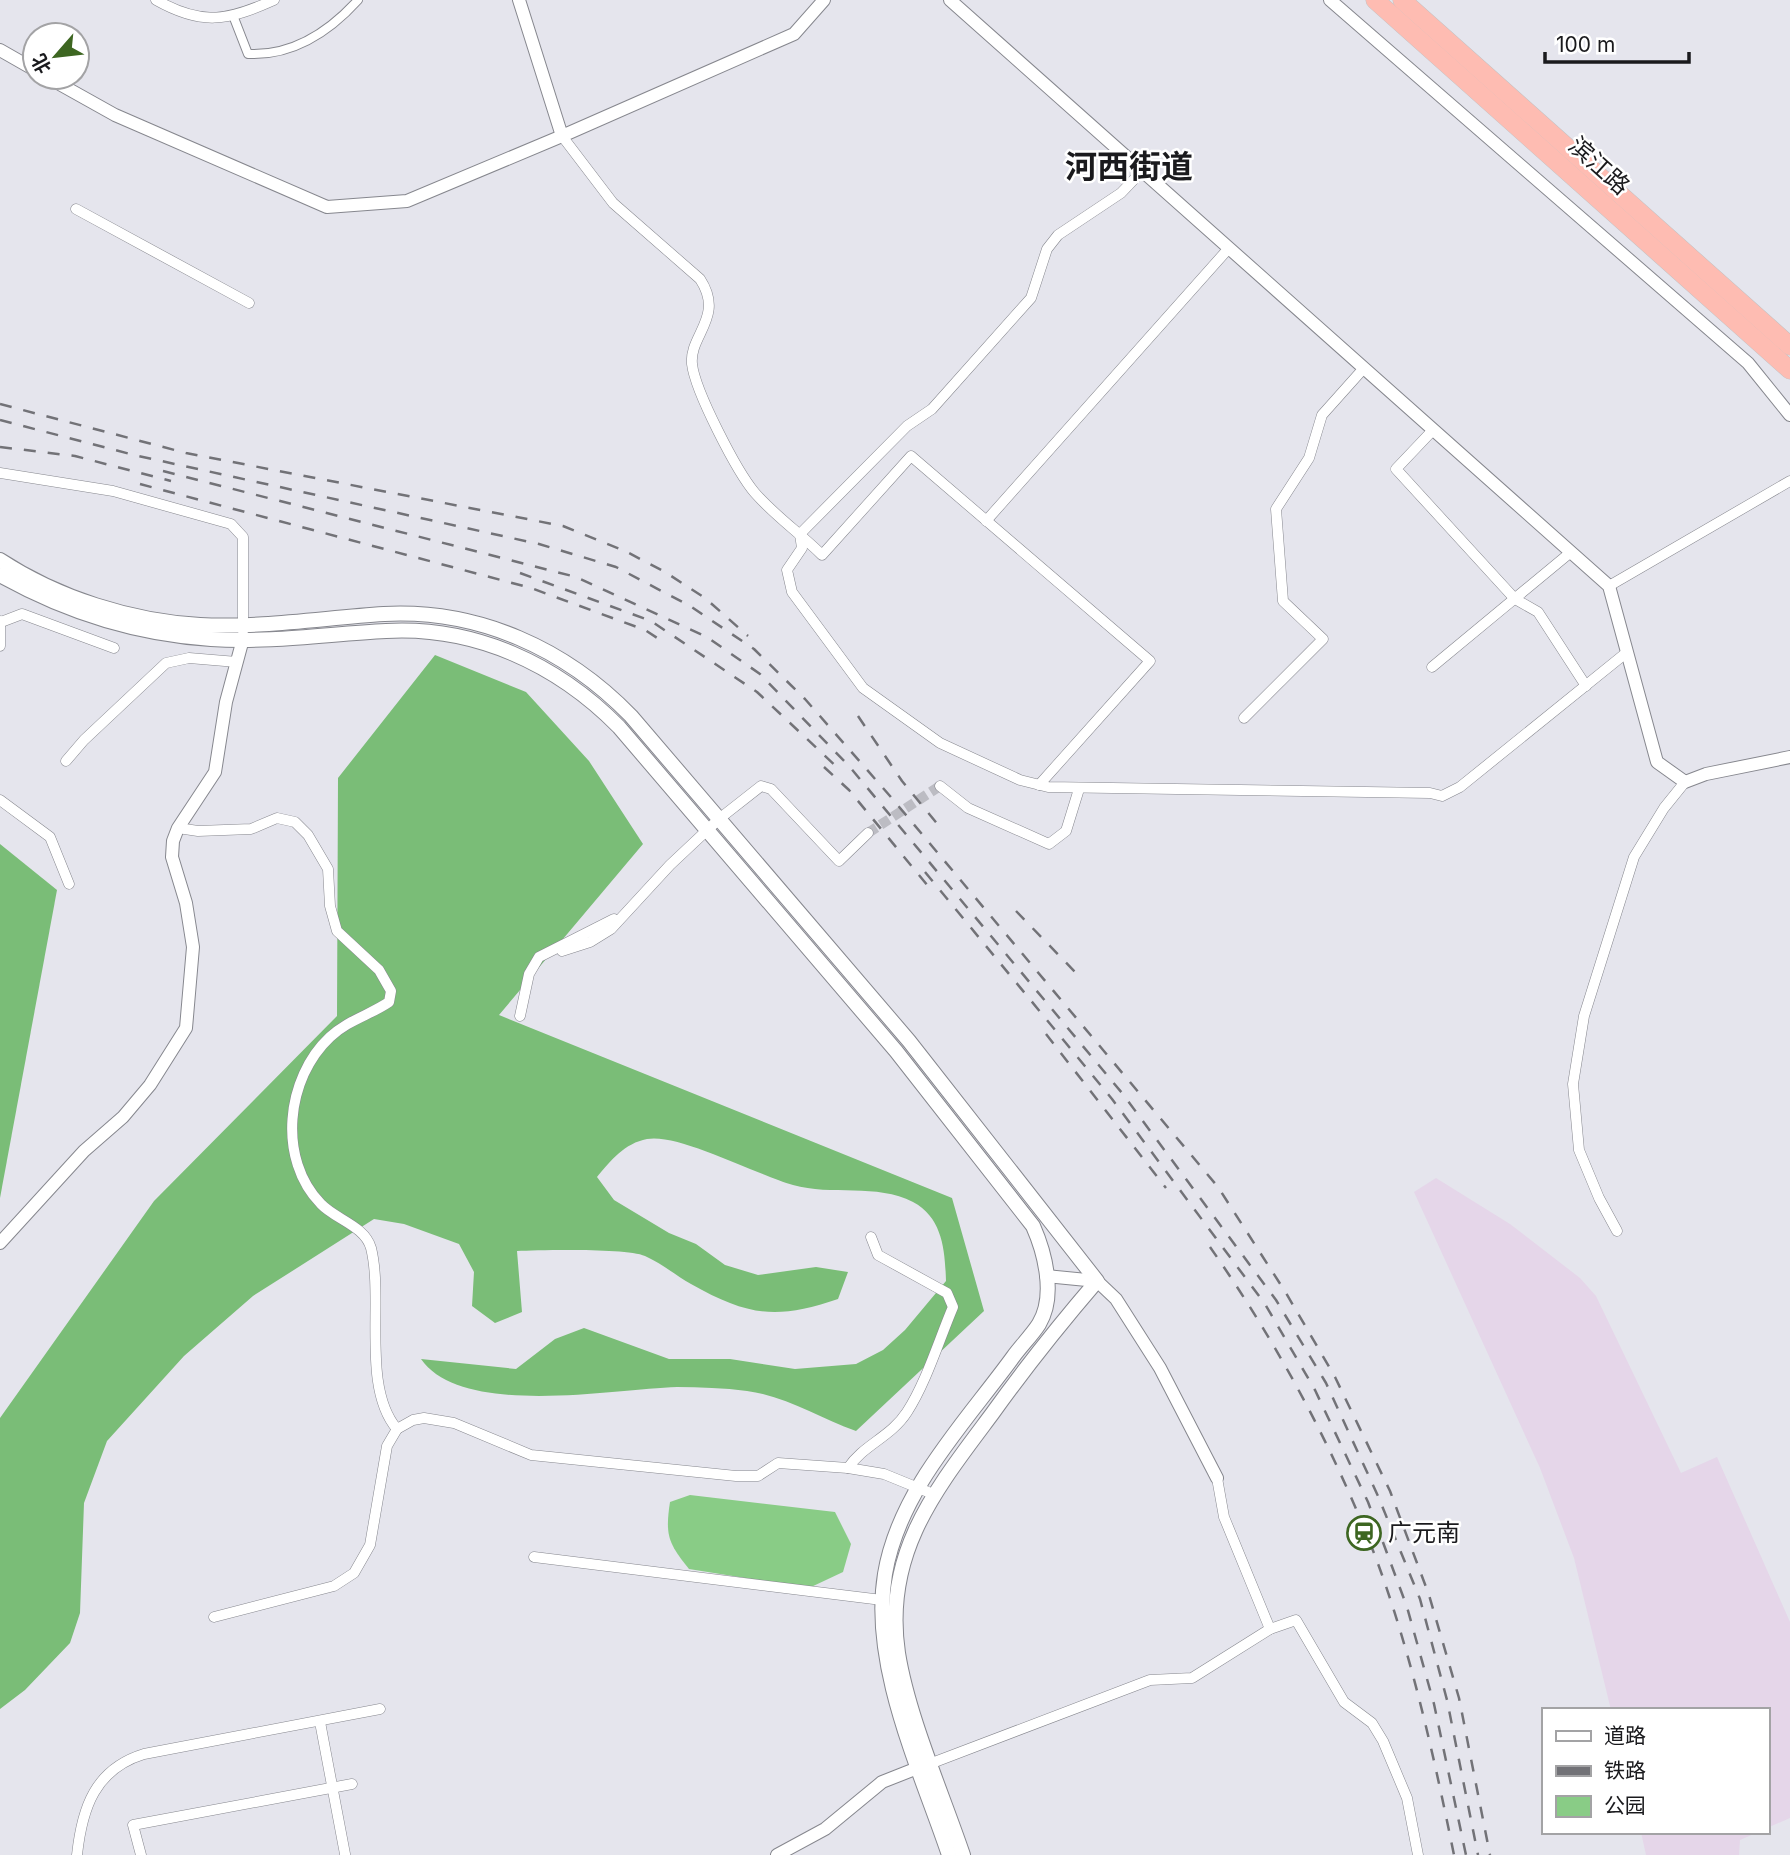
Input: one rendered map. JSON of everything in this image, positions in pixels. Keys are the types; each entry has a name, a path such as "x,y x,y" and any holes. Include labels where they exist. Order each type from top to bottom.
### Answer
{"highway":[{"name":"滨江路","path":"1375,0 1790,370"},
{"name":"滨江路","path":"1402,0 1790,346"}],"main road":[{"path":"0,560 60,592 103,607 153,619 243,632 418,631 465,638 516,654 554,673 604,712 707,830 896,1051 1033,1226 1042,1250 1046,1276 1039,1324 918,1489 894,1539 882,1600 887,1667 963,1855"},
{"path":"0,575 36,595 82,615 120,626 211,639 243,632 419,615 480,624 522,639 571,665 615,700 909,1041 1097,1281 1048,1338 933,1494 907,1547 895,1616 903,1677 949,1855"}],"street":[{"path":"156,0 183,16 234,18 274,0"},
{"path":"234,18 248,54 272,55 315,36 358,0"},
{"path":"519,0 562,136 613,203 700,279 710,293 706,321 692,361 698,393 754,492 822,555 911,456 1150,662 1039,785"},
{"path":"72,91 115,115 327,207 407,201 794,34 824,0"},
{"path":"950,0 1609,586 1657,762 1685,782"},
{"path":"1330,0 1748,363 1790,415"},
{"path":"0,50 21,62"},
{"path":"800,534 907,426 932,409 1031,298 1047,249 1058,235 1121,193 1143,170"},
{"path":"76,209 249,303"},
{"path":"986,521 1229,248"},
{"path":"1244,718 1323,639 1283,601 1276,509 1309,458 1322,415 1364,368"},
{"path":"1771,389 1790,400"},
{"path":"1433,430 1396,469 1515,599 1538,612 1586,686"},
{"path":"0,473 113,491 231,524 243,537 243,632 226,702 215,772 178,828 172,857 186,903 193,947 186,1028 136,1101 84,1151 0,1243"},
{"path":"1609,586 1790,481"},
{"path":"800,534 802,548 787,570 792,592 863,688 940,743 1020,780 1039,785 1079,789 1430,793 1442,796 1461,787 1626,653"},
{"path":"1432,667 1571,552"},
{"path":"0,646 0,622 22,614 114,648"},
{"path":"66,761 84,740 166,663 190,658 237,662"},
{"path":"1617,1231 1599,1198 1579,1150 1573,1084 1584,1016 1634,857 1664,808 1685,782 1706,774 1790,757"},
{"path":"562,951 605,934 707,830 761,786 771,789 839,861 868,832"},
{"path":"940,786 968,808 1049,844 1066,831 1079,789"},
{"path":"0,800 50,837 69,884"},
{"path":"178,828 198,831 251,828 276,818 300,825 328,869 330,906 337,931 379,970 391,991 389,1002 349,1021 306,1063 292,1121 296,1166 303,1182 335,1218 347,1220 370,1246 379,1372 387,1417 397,1429"},
{"path":"520,1016 529,974 539,957 552,948 593,932 631,906"},
{"path":"848,1468 856,1455 888,1434 907,1412 953,1307 947,1293 878,1255 872,1237"},
{"path":"1046,1276 1097,1281 1116,1299 1160,1368 1217,1478 1224,1517 1270,1629"},
{"path":"214,1617 326,1588 354,1573 370,1545 387,1446 397,1429 408,1422 424,1418 454,1423 531,1455 736,1476 758,1476 778,1463 848,1468 884,1474 933,1494"},
{"path":"534,1557 882,1600"},
{"path":"777,1855 825,1829 882,1782 1150,1680 1192,1678 1270,1629 1296,1620 1343,1702 1372,1723 1407,1798 1418,1855"},
{"path":"77,1855 89,1797 107,1774 124,1761 144,1754 380,1709"},
{"path":"320,1722 345,1854"},
{"path":"141,1855 133,1825 352,1784"}],"shaded area":[{"path":"1436,1178 1510,1224 1580,1278 1596,1296 1681,1473 1717,1457 1790,1622 1790,1818 1769,1827 1769,1708 1611,1708 1574,1558 1540,1468 1414,1192"},
{"path":"1641,1834 1754,1834 1740,1840 1739,1855 1646,1855"}],"green space":[{"path":"435,655 526,692 589,761 643,844 499,1015 952,1198 984,1311 856,1431 789,1402 738,1390 677,1387 540,1396 469,1389 441,1377 421,1359 516,1369 555,1339 584,1328 669,1359 730,1359 795,1369 856,1364 883,1350 905,1330 946,1281 940,1236 931,1217 923,1209 899,1196 793,1185 698,1148 661,1139 647,1139 625,1149 597,1177 614,1200 669,1233 696,1244 725,1265 758,1275 816,1267 848,1272 838,1299 797,1310 763,1311 729,1303 711,1295 651,1259 635,1253 583,1250 517,1251 522,1312 495,1323 472,1306 474,1272 459,1244 404,1224 374,1219 253,1296 184,1356 107,1441 84,1503 80,1613 70,1643 25,1690 0,1709 0,1418 154,1201 337,1016 338,778"},
{"path":"0,844 57,890 0,1198"},
{"path":"690,1495 835,1512 851,1544 843,1572 809,1588 689,1569 672,1545 668,1523 670,1502"}],"tunnel":[{"path":"868,833 940,786"}],"railway":[{"path":"0,404 186,453 563,526 625,551 665,572 705,598 748,636"},
{"path":"0,420 134,455 539,544 616,567 690,606 754,649 805,699 890,796 1218,1187 1286,1293 1335,1377 1390,1491 1429,1595 1459,1698 1490,1855"},
{"path":"0,447 75,456 171,481"},
{"path":"163,471 576,577 707,637 760,674 849,766 1122,1093 1276,1300 1326,1383 1378,1496 1420,1599 1447,1700 1478,1855"},
{"path":"140,484 531,588 645,630 665,643"},
{"path":"520,573 651,621 757,692 840,770"},
{"path":"858,716 902,781 939,826"},
{"path":"824,767 849,790 928,886"},
{"path":"925,872 1112,1099 1265,1304 1315,1390 1368,1502 1407,1607 1434,1704 1466,1855"},
{"path":"1016,911 1076,973"},
{"path":"1046,1034 1166,1188"},
{"path":"1210,1247 1282,1360 1324,1438 1361,1520 1390,1597 1411,1670 1454,1855"}],"place":[{"name":"广元南","path":"1364,1533"}],"district":[{"name":"河西街道","path":"1129,167"}]}
